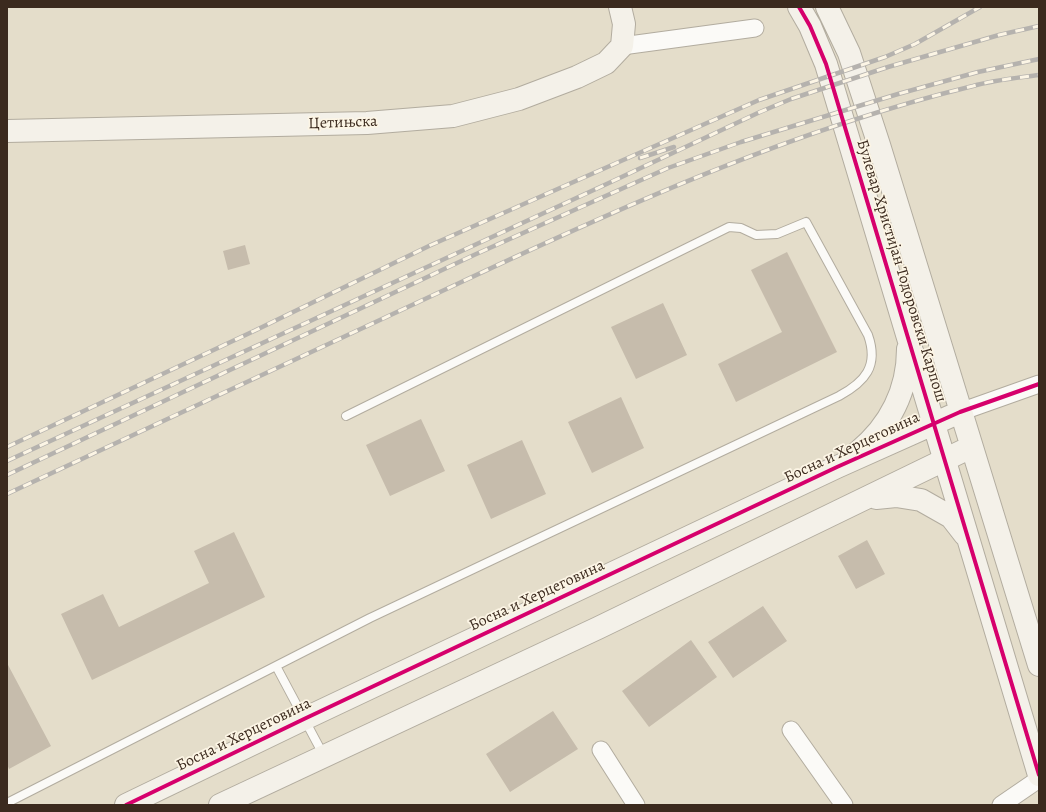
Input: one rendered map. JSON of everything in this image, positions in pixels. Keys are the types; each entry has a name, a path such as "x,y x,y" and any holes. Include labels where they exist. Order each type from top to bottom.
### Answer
{"street":[{"path":"620,7 624,24 622,46 754,28"},
{"name":"Булевар Христијан Тодоровски Карпош","path":"799,7 810,26 826,64 1039,775"},
{"name":"Булевар Христијан Тодоровски Карпош","path":"827,7 849,53 879,145 1039,665"},
{"name":"Цетињска","path":"7,131 367,123 453,116 519,99 577,77 606,62 622,46"},
{"path":"837,468 859,451 878,433 896,404 902,390 908,364 908,335"},
{"path":"960,412 1039,384"},
{"name":"Босна и Херцеговина","path":"126,805 304,719 837,468 960,412"},
{"path":"220,805 598,628 865,500 971,447"},
{"path":"865,500 896,496 921,500 951,517 970,541"},
{"path":"791,730 844,805"},
{"path":"601,750 636,805"},
{"path":"1001,805 1039,779"}],"lane":[{"path":"7,802 370,618 853,389 872,366 872,346 868,335 806,222 777,234 756,236 741,228 729,227 346,416"},
{"path":"276,666 324,757"}],"building":[{"path":"245,245 250,264 228,270 223,251"},
{"path":"787,252 837,352 736,402 718,364 782,332 751,270"},
{"path":"663,303 687,355 636,379 611,327"},
{"path":"621,397 644,448 592,473 568,422"},
{"path":"421,419 445,471 390,496 366,445"},
{"path":"522,440 546,494 491,519 467,465"},
{"path":"234,532 265,597 92,680 61,614 103,594 119,627 209,583 194,551"},
{"path":"867,540 885,574 856,589 838,556"},
{"path":"763,606 787,641 733,678 708,642"},
{"path":"691,640 717,677 649,727 622,691"},
{"path":"7,663 51,746 9,769 7,764"},
{"path":"553,711 578,749 510,792 486,754"}],"railway":[{"path":"7,447 254,331 431,245 759,100 885,57 915,44 980,7"},
{"path":"7,461 760,112 791,99 888,67 999,35 1039,26"},
{"path":"7,475 474,255 668,168 741,142 898,94 978,72 1039,59"},
{"path":"7,494 581,227 709,172 774,147 906,104 981,84 1039,75"},
{"path":"640,158 674,147"}],"cycle path":[{"path":"799,7 810,26 826,64 1039,775"},
{"path":"126,805 304,719 837,467 960,412 1039,384"}]}
